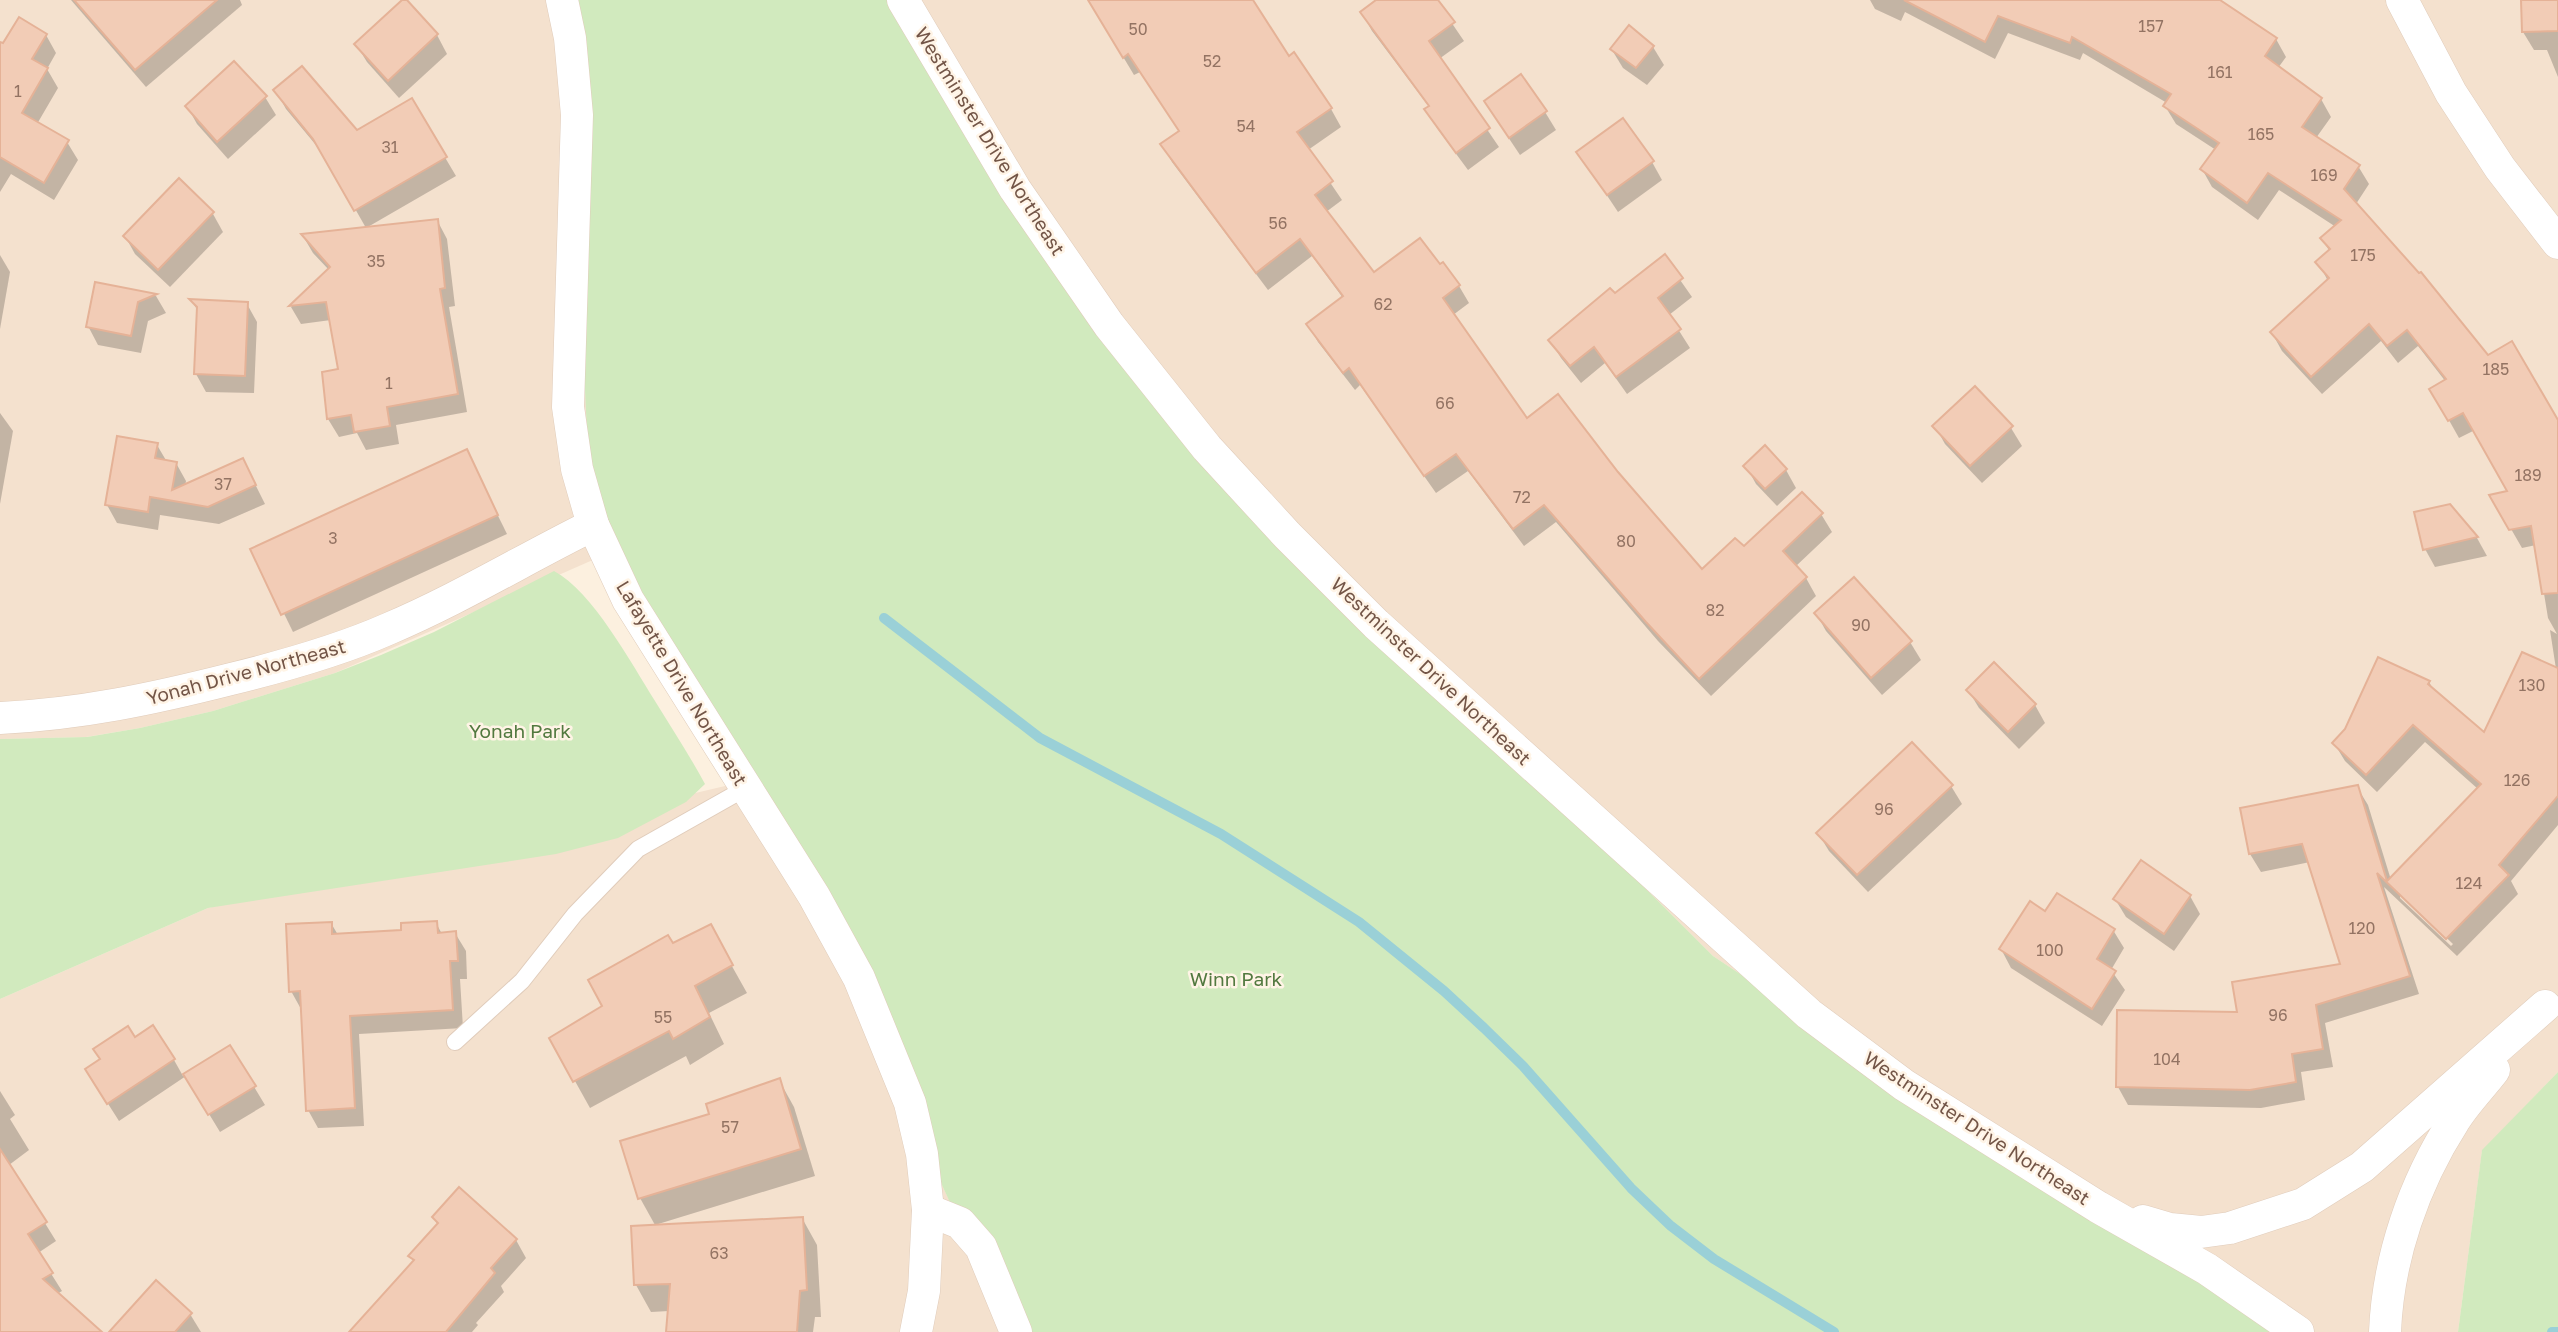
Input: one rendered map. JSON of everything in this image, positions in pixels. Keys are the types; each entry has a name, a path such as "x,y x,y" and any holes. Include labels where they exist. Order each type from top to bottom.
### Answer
{"street":[{"name":"Lafayette Drive Northeast","path":"562,0 570,38 577,115 568,407 577,469 593,525 628,600 814,896 859,978 910,1103 922,1154 928,1210 923,1290 916,1332"},
{"name":"Westminster Drive Northeast","path":"902,0 1015,189 1109,325 1207,448 1287,536 1376,624 1809,1014 1904,1085 2098,1207 2207,1269 2298,1332"},
{"path":"2402,0 2451,93 2493,157 2558,243"},
{"name":"Yonah Drive Northeast","path":"0,718 54,715 127,705 274,668 332,650 412,618 593,525"},
{"name":"Westminster Drive Northeast","path":"2098,1207 2170,1229 2201,1232 2230,1228 2303,1205 2362,1167 2551,999"},
{"path":"2385,1332 2387,1303 2401,1243 2424,1173 2455,1119 2551,999"},
{"path":"928,1210 960,1223 981,1247 1016,1332"}],"lane":[{"path":"455,1042 522,981 575,914 638,849 746,788"}],"shaded area":[{"path":"0,0 553,0 611,552 335,673 213,711 86,737 0,739"},
{"path":"908,0 2558,0 2558,1072 2482,1151 2458,1332 2311,1332 2066,1191 1713,956 1351,594 1068,283"},
{"path":"742,782 895,1081 1009,1332 0,1332 0,999 208,908"}],"green space":[{"name":"Winn Park","path":"553,0 908,0 1068,283 1351,594 1713,956 2066,1191 2311,1332 1009,1332 834,948 591,515 580,285"},
{"name":"Yonah Park","path":"554,571 569,581 597,611 705,784 686,802 618,838 556,854 208,908 0,999 0,739 87,737 213,711 335,673 381,655 434,632"},
{"path":"2558,1072 2558,1332 2458,1332 2482,1150"}],"building":[{"path":"74,0 217,0 135,70"},
{"path":"402,0 407,0 438,34 388,81 354,44"},
{"path":"1088,0 1253,0 1289,56 1294,52 1332,108 1297,132 1333,181 1315,195 1374,272 1420,238 1460,285 1443,298 1527,418 1558,394 1618,472 1702,569 1735,538 1744,546 1802,492 1823,513 1783,551 1807,577 1699,679 1544,505 1513,529 1456,454 1424,476 1349,368 1343,373 1306,324 1343,296 1300,239 1256,273 1160,144 1179,131 1128,54 1123,58"},
{"path":"1376,0 1438,0 1455,22 1429,41 1490,128 1456,153 1424,109 1429,106 1360,12"},
{"path":"1904,0 2220,0 2277,38 2265,56 2322,98 2302,127 2360,165 2344,189 2419,273 2421,272 2488,355 2512,341 2558,420 2558,593 2542,594 2531,526 2509,530 2489,495 2507,491 2463,413 2448,421 2429,389 2446,379 2407,330 2387,346 2369,324 2311,377 2270,332 2329,278 2315,262 2330,249 2320,238 2341,220 2268,173 2247,203 2200,169 2219,143 2163,106 2171,94 2072,37 2070,43 1998,16 1985,42"},
{"path":"2521,0 2558,0 2558,31 2522,32"},
{"path":"19,17 47,34 32,59 48,68 22,113 69,140 44,183 0,157 0,42 3,43"},
{"path":"1629,25 1654,46 1636,68 1610,49"},
{"path":"234,61 267,96 217,142 185,106"},
{"path":"302,66 357,130 412,98 447,157 354,211 313,139 273,90"},
{"path":"1521,74 1547,111 1509,138 1484,101"},
{"path":"1623,118 1654,161 1607,195 1576,152"},
{"path":"179,178 214,212 158,270 123,236"},
{"path":"438,219 445,288 440,289 458,394 387,407 390,426 354,432 351,415 327,419 322,372 338,369 326,302 289,306 330,267 301,234"},
{"path":"1665,254 1683,278 1658,298 1681,329 1616,377 1594,347 1570,366 1548,340 1610,288 1615,293"},
{"path":"95,282 157,294 138,302 131,336 86,327"},
{"path":"189,299 248,302 245,376 194,374 197,307"},
{"path":"1975,386 2013,426 1970,466 1932,426"},
{"path":"117,436 158,443 155,458 177,462 172,490 243,458 256,485 208,507 150,497 148,512 105,505"},
{"path":"1765,445 1787,469 1765,489 1743,466"},
{"path":"467,449 498,515 281,615 250,549"},
{"path":"2450,504 2478,537 2423,550 2414,512"},
{"path":"1854,577 1912,641 1871,678 1814,613"},
{"path":"2522,652 2558,668 2558,796 2499,865 2509,875 2446,939 2377,873 2410,976 2316,1005 2323,1049 2292,1054 2296,1082 2250,1090 2116,1087 2117,1010 2237,1012 2232,982 2340,964 2302,844 2249,854 2240,808 2358,785 2387,881 2481,784 2413,725 2366,775 2332,743 2345,729 2378,657 2430,681 2428,684 2484,732"},
{"path":"1994,662 2036,704 2008,732 1966,690"},
{"path":"1912,742 1953,785 1857,875 1816,833"},
{"path":"2141,860 2191,895 2164,934 2113,899"},
{"path":"2057,893 2115,929 2097,959 2116,971 2092,1009 1999,949 2030,901 2045,911"},
{"path":"437,921 438,933 456,931 458,961 450,961 453,1010 350,1016 355,1108 306,1111 300,991 289,992 286,924 332,922 332,934 401,930 401,923"},
{"path":"711,924 733,965 695,986 710,1017 673,1039 669,1031 573,1082 549,1038 602,1006 588,980 668,935 673,943"},
{"path":"153,1025 175,1059 107,1104 85,1069 100,1059 93,1049 128,1026 135,1037"},
{"path":"230,1045 256,1086 208,1115 183,1074"},
{"path":"780,1078 801,1149 638,1199 620,1141 709,1114 706,1104"},
{"path":"0,1149 47,1222 28,1234 53,1273 43,1279 102,1332 0,1332"},
{"path":"459,1187 517,1239 491,1268 495,1273 446,1332 349,1332 414,1260 408,1256 438,1223 432,1217"},
{"path":"803,1217 807,1290 800,1291 797,1332 666,1332 670,1284 634,1285 631,1226"},
{"path":"156,1280 192,1313 175,1332 109,1332"}],"waterway":[{"path":"884,618 1040,738 1221,834 1359,922 1444,991 1484,1028 1523,1066 1631,1188 1671,1226 1714,1259 1834,1332"},
{"path":"2552,1332 2558,1332"}]}
